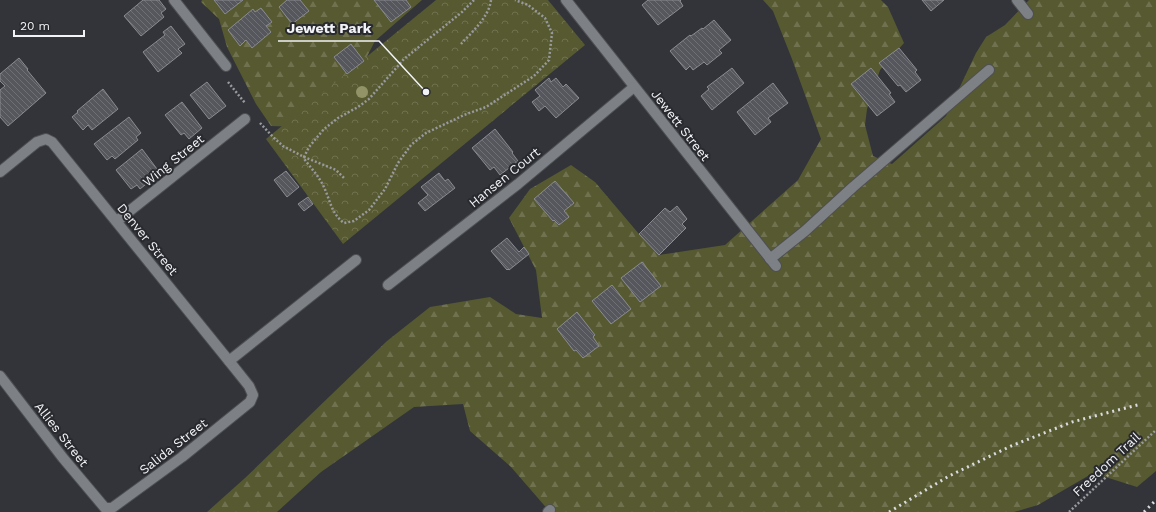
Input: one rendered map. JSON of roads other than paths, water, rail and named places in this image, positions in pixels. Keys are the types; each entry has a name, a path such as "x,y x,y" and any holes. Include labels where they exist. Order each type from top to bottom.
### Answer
{"street":[{"path":"174,0 226,66"},
{"name":"Jewett Street","path":"566,0 773,263 853,187 989,70"},
{"path":"1017,0 1028,14"},
{"name":"Hansen Court","path":"388,284 518,184 634,87"},
{"name":"Wing Street","path":"117,221 245,119"},
{"name":"Denver Street","path":"0,172 37,142 46,139 52,142 229,361 253,395"},
{"path":"229,361 356,260"},
{"name":"Allies Street","path":"0,376 63,458 105,508"},
{"name":"Salida Street","path":"105,508 112,508 182,457 250,402 253,395"}],"railway":[{"path":"889,512 949,476 1011,446 1072,422 1141,404"},
{"path":"1144,512 1156,500"}],"place":[{"name":"Jewett Park","path":"426,92"}]}
